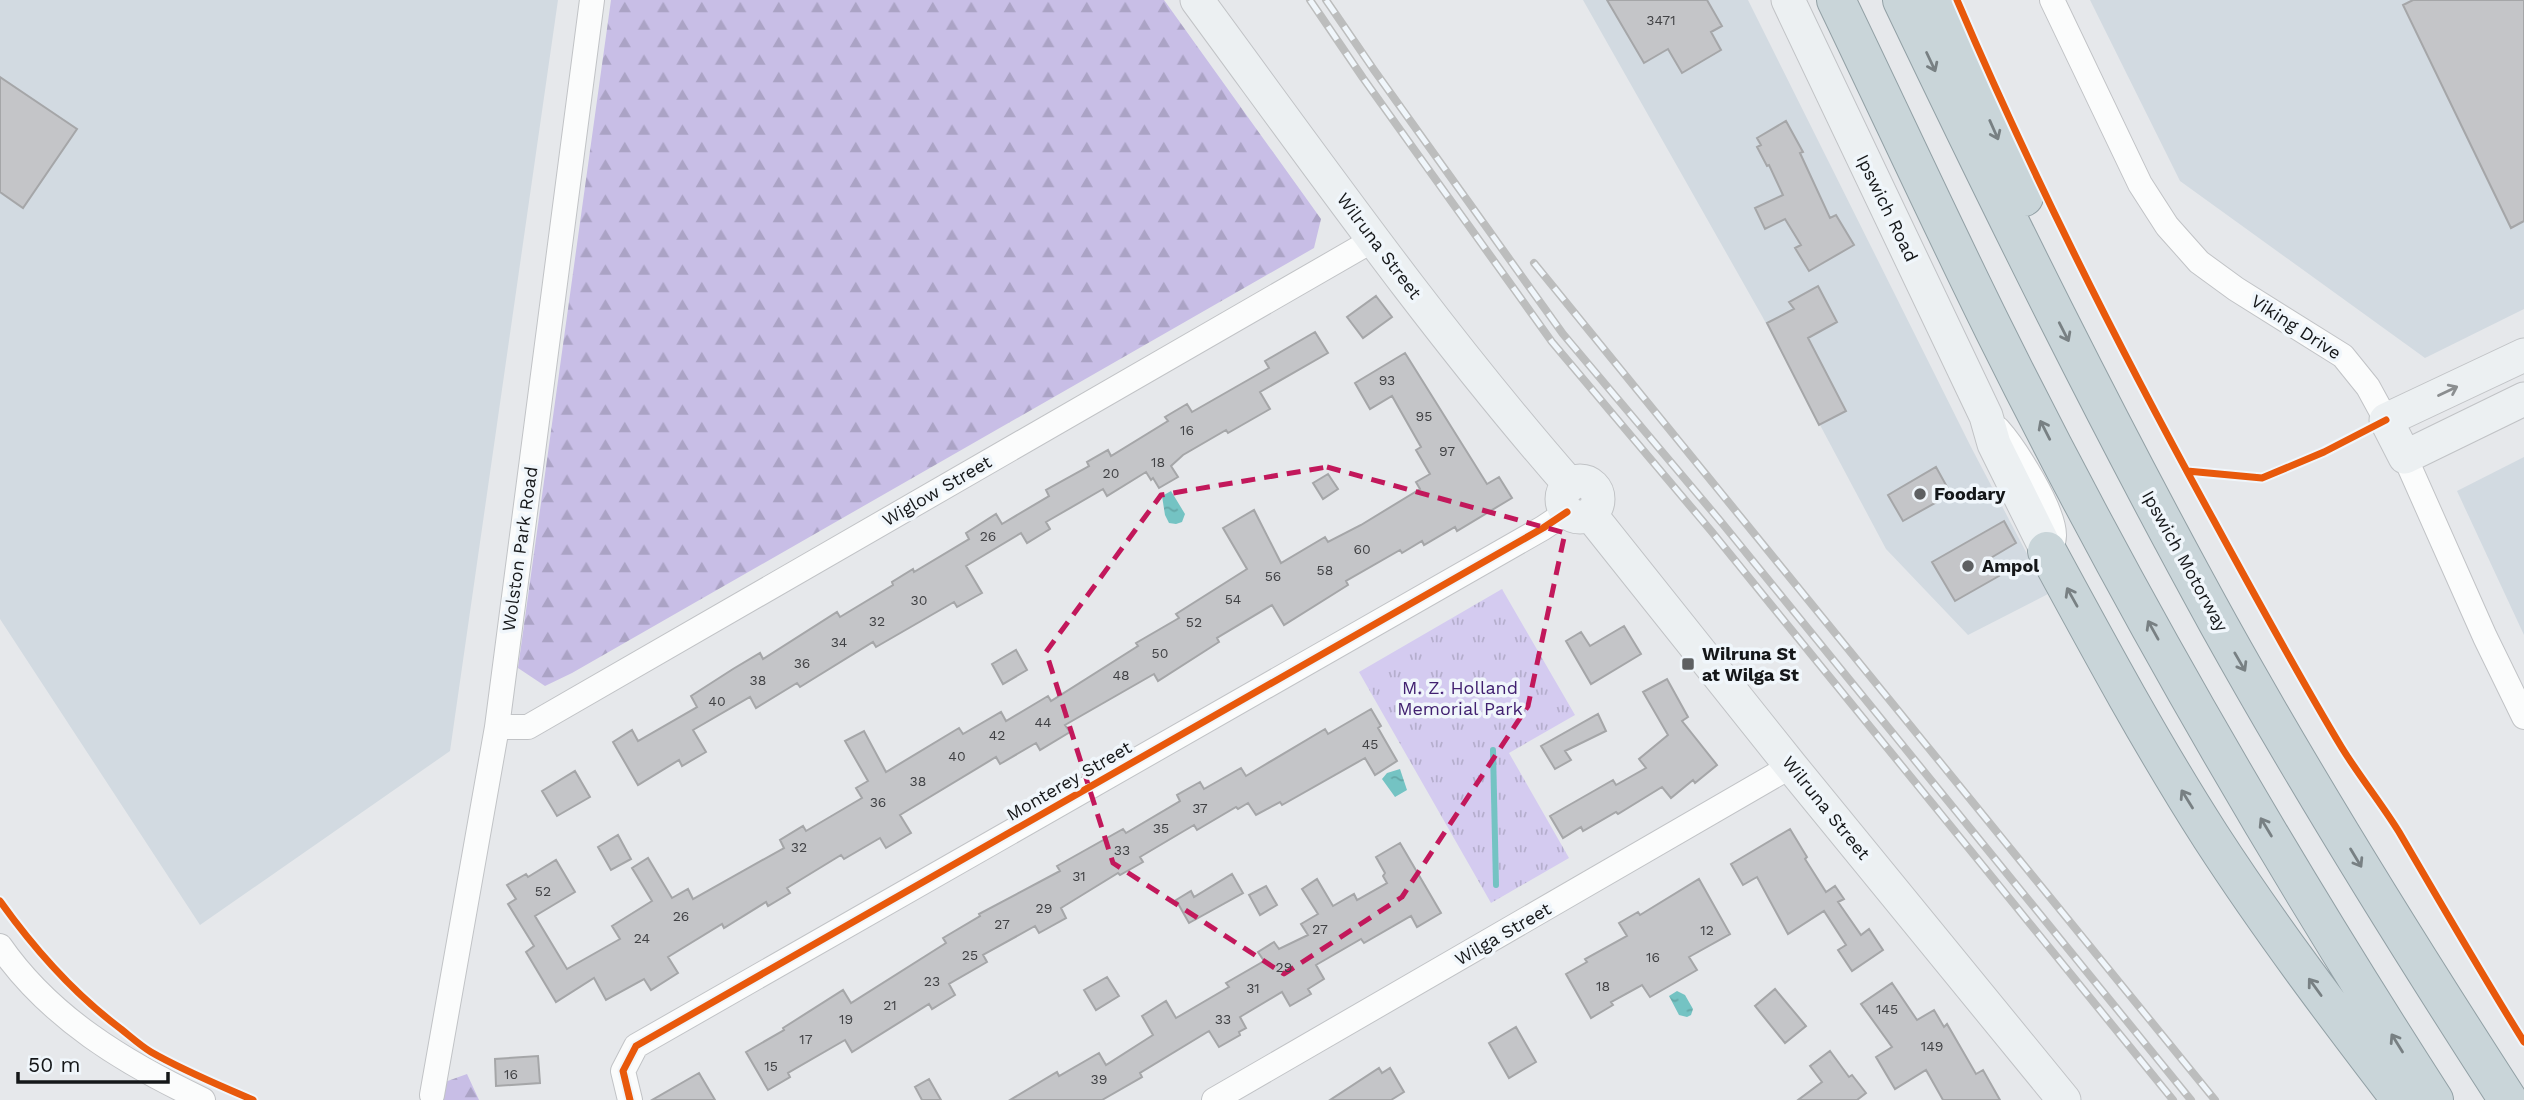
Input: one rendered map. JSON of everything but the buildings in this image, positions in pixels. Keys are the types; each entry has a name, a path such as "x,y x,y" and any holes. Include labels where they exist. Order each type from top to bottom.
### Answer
{"highway":[{"path":"1836,0 1994,329 2127,583 2314,908 2434,1100"},
{"name":"Ipswich Motorway","path":"1902,0 2000,205 2121,443 2287,744 2418,960 2508,1100"},
{"path":"1937,0 2049,253 2047,298"},
{"path":"2047,551 2184,794 2212,838 2336,1016 2400,1100"}],"main road":[{"name":"Wilruna Street","path":"1197,0 1373,240 1532,441 1576,503 2064,1100"},
{"name":"Ipswich Road","path":"1788,0 1986,416 1994,444 2047,551"},
{"path":"2386,420 2524,355"},
{"path":"2405,457 2524,399"},
{"name":"Viking Drive","path":"2386,420 2405,457"}],"street":[{"name":"Wolston Park Road","path":"432,1095 497,727 592,0"},
{"name":"Viking Drive","path":"2052,0 2140,184 2167,226 2199,262 2226,282 2343,356 2368,387 2386,420"},
{"name":"Wiglow Street","path":"497,727 528,727 1373,240"},
{"name":"Viking Drive","path":"2405,457 2524,717"},
{"name":"Monterey Street","path":"630,1100 623,1071 636,1046 1543,528 1576,503"},
{"name":"Wilga Street","path":"1214,1100 1791,766"},
{"path":"0,946 49,1003 88,1036 167,1083 202,1100"}],"highlighted area":[{"path":"1327,467 1565,533 1528,706 1402,897 1284,974 1113,863 1046,652 1161,495"}],"shaded area":[{"path":"0,0 558,0 450,751 200,925 0,619"},
{"path":"1583,0 1748,0 1971,447 2048,594 1968,635 1886,549 1762,316"},
{"path":"2090,0 2524,0 2524,309 2425,358 2180,181"},
{"path":"2524,457 2524,635 2457,491"}],"green space":[{"path":"611,0 1164,0 1321,219 1314,248 545,686 518,668"},
{"name":"M. Z. Holland Memorial Park","path":"1502,589 1575,715 1509,753 1569,858 1491,903 1359,672"},
{"path":"467,1074 479,1100 440,1100 442,1083"}],"water":[{"path":"1171,491 1185,514 1182,522 1176,524 1169,523 1165,515 1162,496"},
{"path":"1400,769 1407,790 1395,797 1382,779 1387,773"},
{"path":"1677,991 1685,995 1693,1009 1687,1017 1679,1015 1669,996"}],"waterway":[{"path":"1493,750 1496,885"}],"railway":[{"path":"1310,0 1552,342 1712,532 2173,1100"},
{"path":"1326,0 1563,334 1722,523 2191,1100"},
{"path":"1534,263 2215,1100"}],"cycle path":[{"path":"1957,0 2047,198 2111,327 2260,606 2325,720 2399,832 2524,1042"},
{"path":"2187,471 2262,478 2324,452 2386,420"},
{"path":"630,1100 623,1071 636,1046 1567,512"},
{"path":"0,901 41,954 71,986 136,1041 176,1065 253,1100"}],"place":[{"name":"Foodary","path":"1920,494"},
{"name":"Ampol","path":"1968,566"},
{"name":"Wilruna St at Wilga St","path":"1688,664"}]}
